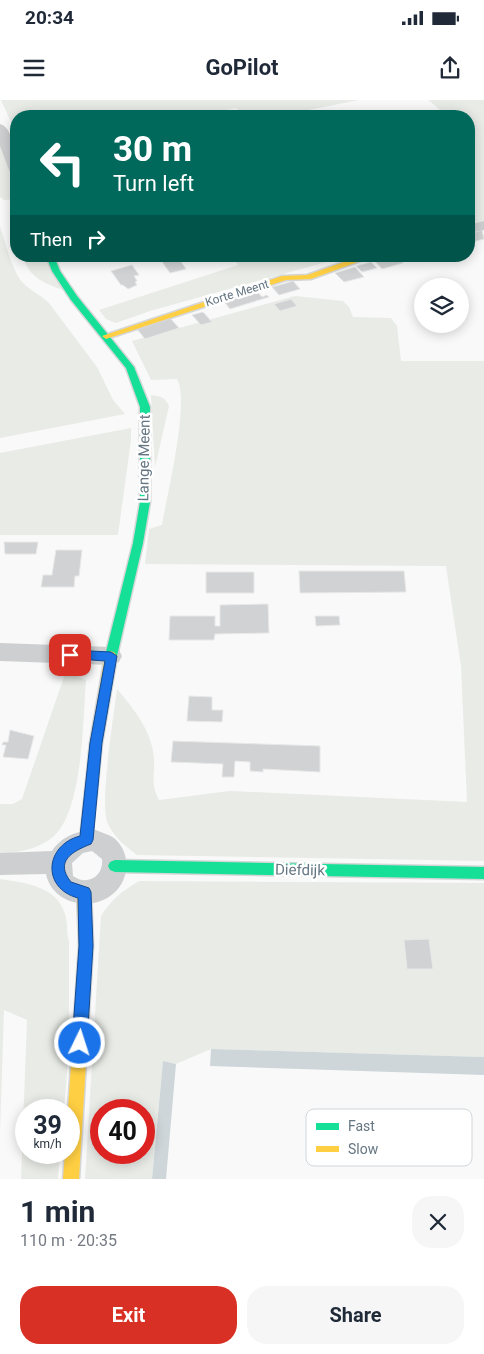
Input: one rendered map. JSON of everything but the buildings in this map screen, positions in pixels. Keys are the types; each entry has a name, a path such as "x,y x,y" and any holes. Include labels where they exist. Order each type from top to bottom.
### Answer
{"street":[{"path":"0,128 10,154"},
{"name":"Lange Meent","path":"52,262 56,271 74,298 130,368 145,407 145,502 138,543 111,656 96,743 86,840"},
{"name":"Korte Meent","path":"106,336 286,278 325,272 353,262"},
{"path":"0,652 111,656"},
{"path":"86,840 93,840 105,845 111,851 115,866 113,875 103,886 91,892 70,889 63,884 58,871 59,862 69,846 86,840"},
{"path":"0,864 59,862"},
{"name":"Diefdijk","path":"115,866 484,874"},
{"path":"71,1179 86,946 84,892"}],"shaded area":[{"path":"1,100 359,100 308,110 238,110 236,108 226,110 10,110 10,120"},
{"path":"428,100 484,100 484,222 475,224 475,110 440,110"},
{"path":"0,144 10,170 10,200 4,200 0,197"},
{"path":"0,226 10,262 12,262 16,273 27,286 49,303 97,367 113,400 125,414 0,438"},
{"path":"49,262 63,290 38,279 29,270 26,263"},
{"path":"236,262 326,262 150,311 116,323 106,319 99,310 238,265"},
{"path":"295,296 343,301 349,307 353,317 391,318 397,326 401,361 484,361 484,861 137,855 121,841 108,824 105,799 106,780 117,689 141,720 150,738 154,758 154,784 159,800 230,791 467,802 461,666 446,566 145,564 149,529 162,525 176,449 181,407 177,379 151,380 132,341"},
{"path":"151,395 162,398 169,406 155,467"},
{"path":"131,428 118,535 0,535 0,453"},
{"path":"66,671 86,680 80,762 71,806 64,823 54,836 42,844 28,849 0,855 0,804 13,804 22,799"},
{"path":"0,879 38,887 47,891 61,904 66,917 69,941 69,1049 65,1099 24,1099 27,1020 4,1010 0,1132"},
{"path":"139,881 484,883 484,1057 211,1049 176,1064 163,1061 155,1147 155,1099 90,1099 90,1164 153,1164 152,1179 85,1179 101,916 122,892"},
{"path":"211,1049 484,1057 484,1075 210,1066"},
{"path":"163,1061 176,1064 166,1179 152,1179 153,1164 155,1164"},
{"path":"22,1164 59,1164 58,1179 21,1179"}],"traffic: fast":[{"path":"52,262 56,271 74,298 130,367 145,407 145,502 138,543 111,656"},
{"path":"115,866 484,873"}],"traffic: slow":[{"path":"106,336 285,278 308,277 352,262"},
{"path":"86,840 96,743 111,656"},
{"path":"71,1179 86,945 84,892"}],"route":[{"path":"70,655 111,656 96,743 86,840 69,846 64,851 60,857 58,871 60,879 66,886 77,892 84,892 86,946 80,1043"}]}
